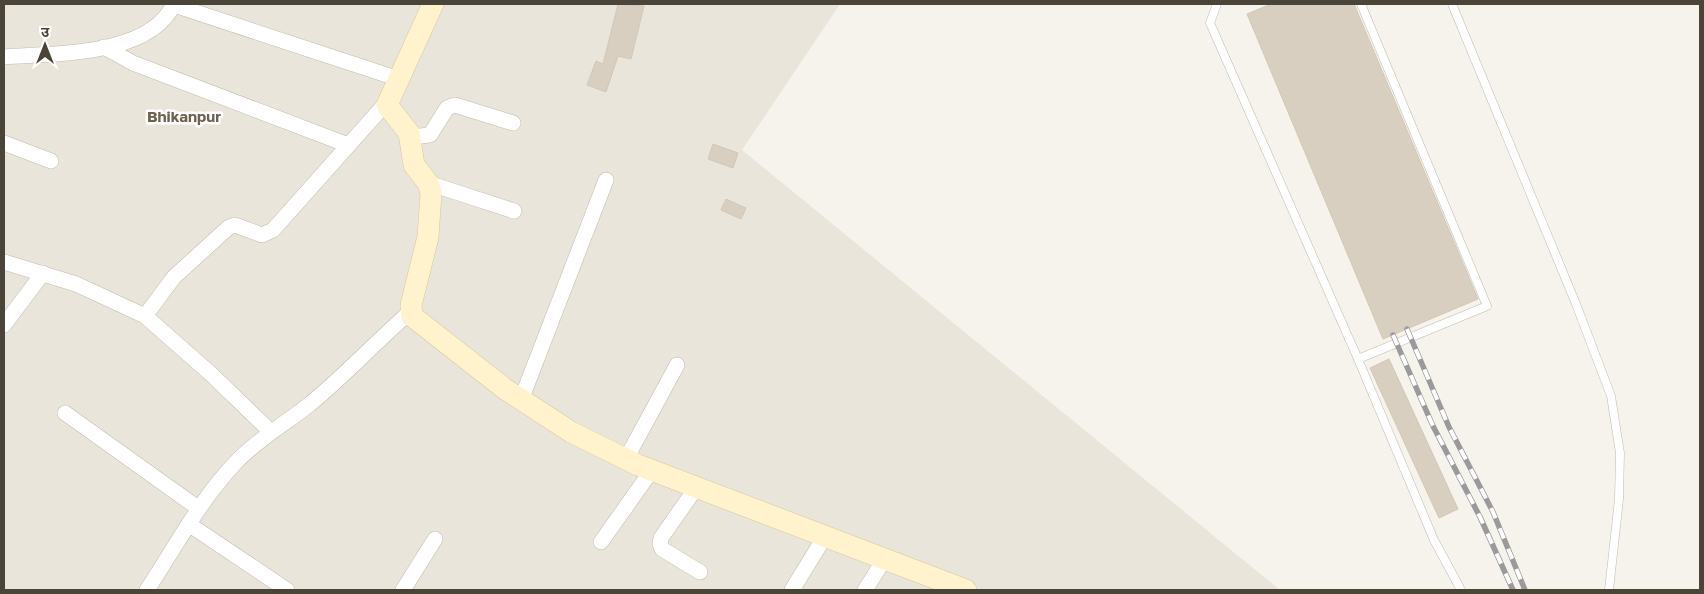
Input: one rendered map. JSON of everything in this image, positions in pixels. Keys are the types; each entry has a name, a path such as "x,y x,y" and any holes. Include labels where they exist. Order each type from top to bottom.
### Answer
{"street":[{"path":"145,316 174,278 228,227 235,225 262,234 273,230 387,102 433,4"},
{"path":"4,56 63,53 104,47 143,36 168,15 174,5 399,79"},
{"path":"104,47 133,63 348,145"},
{"path":"147,590 190,525 198,508 239,459 270,432 310,403 411,312 428,237 431,193 428,183 414,165 410,137 406,129 389,109 387,102"},
{"path":"410,137 430,135 447,108 455,105 513,123"},
{"path":"4,143 50,162"},
{"path":"521,400 606,180"},
{"path":"428,183 514,211"},
{"path":"4,262 76,284 145,316 211,374 270,432"},
{"path":"4,325 43,273"},
{"path":"411,312 415,319 521,400 571,432 626,459 696,488 824,538 966,590"},
{"path":"626,459 677,365"},
{"path":"65,413 198,508"},
{"path":"601,542 652,470"},
{"path":"696,488 660,538 660,544 662,549 700,572"},
{"path":"190,525 287,590"},
{"path":"792,590 824,538"},
{"path":"403,590 435,539"},
{"path":"865,590 884,560"}],"lane":[{"path":"1217,4 1210,23 1358,359 1434,540 1461,590"},
{"path":"1358,359 1487,306 1361,4"},
{"path":"1452,4 1576,304 1611,396 1620,453 1620,490 1609,590"}],"shaded area":[{"path":"4,4 840,4 742,150 1280,590 4,590"}],"building":[{"path":"618,4 644,6 631,59 618,56 606,92 587,85 596,61 603,64"},
{"path":"1271,4 1354,4 1478,299 1383,339 1247,14"},
{"path":"713,144 738,153 733,168 708,159"},
{"path":"726,199 746,208 741,219 721,210"},
{"path":"1389,359 1458,509 1439,518 1370,368"}],"railway":[{"path":"1407,329 1449,427 1493,512 1525,590"},
{"path":"1393,335 1433,426 1480,517 1513,590"}],"district":[{"name":"Bhikanpur","path":"184,116"}]}
